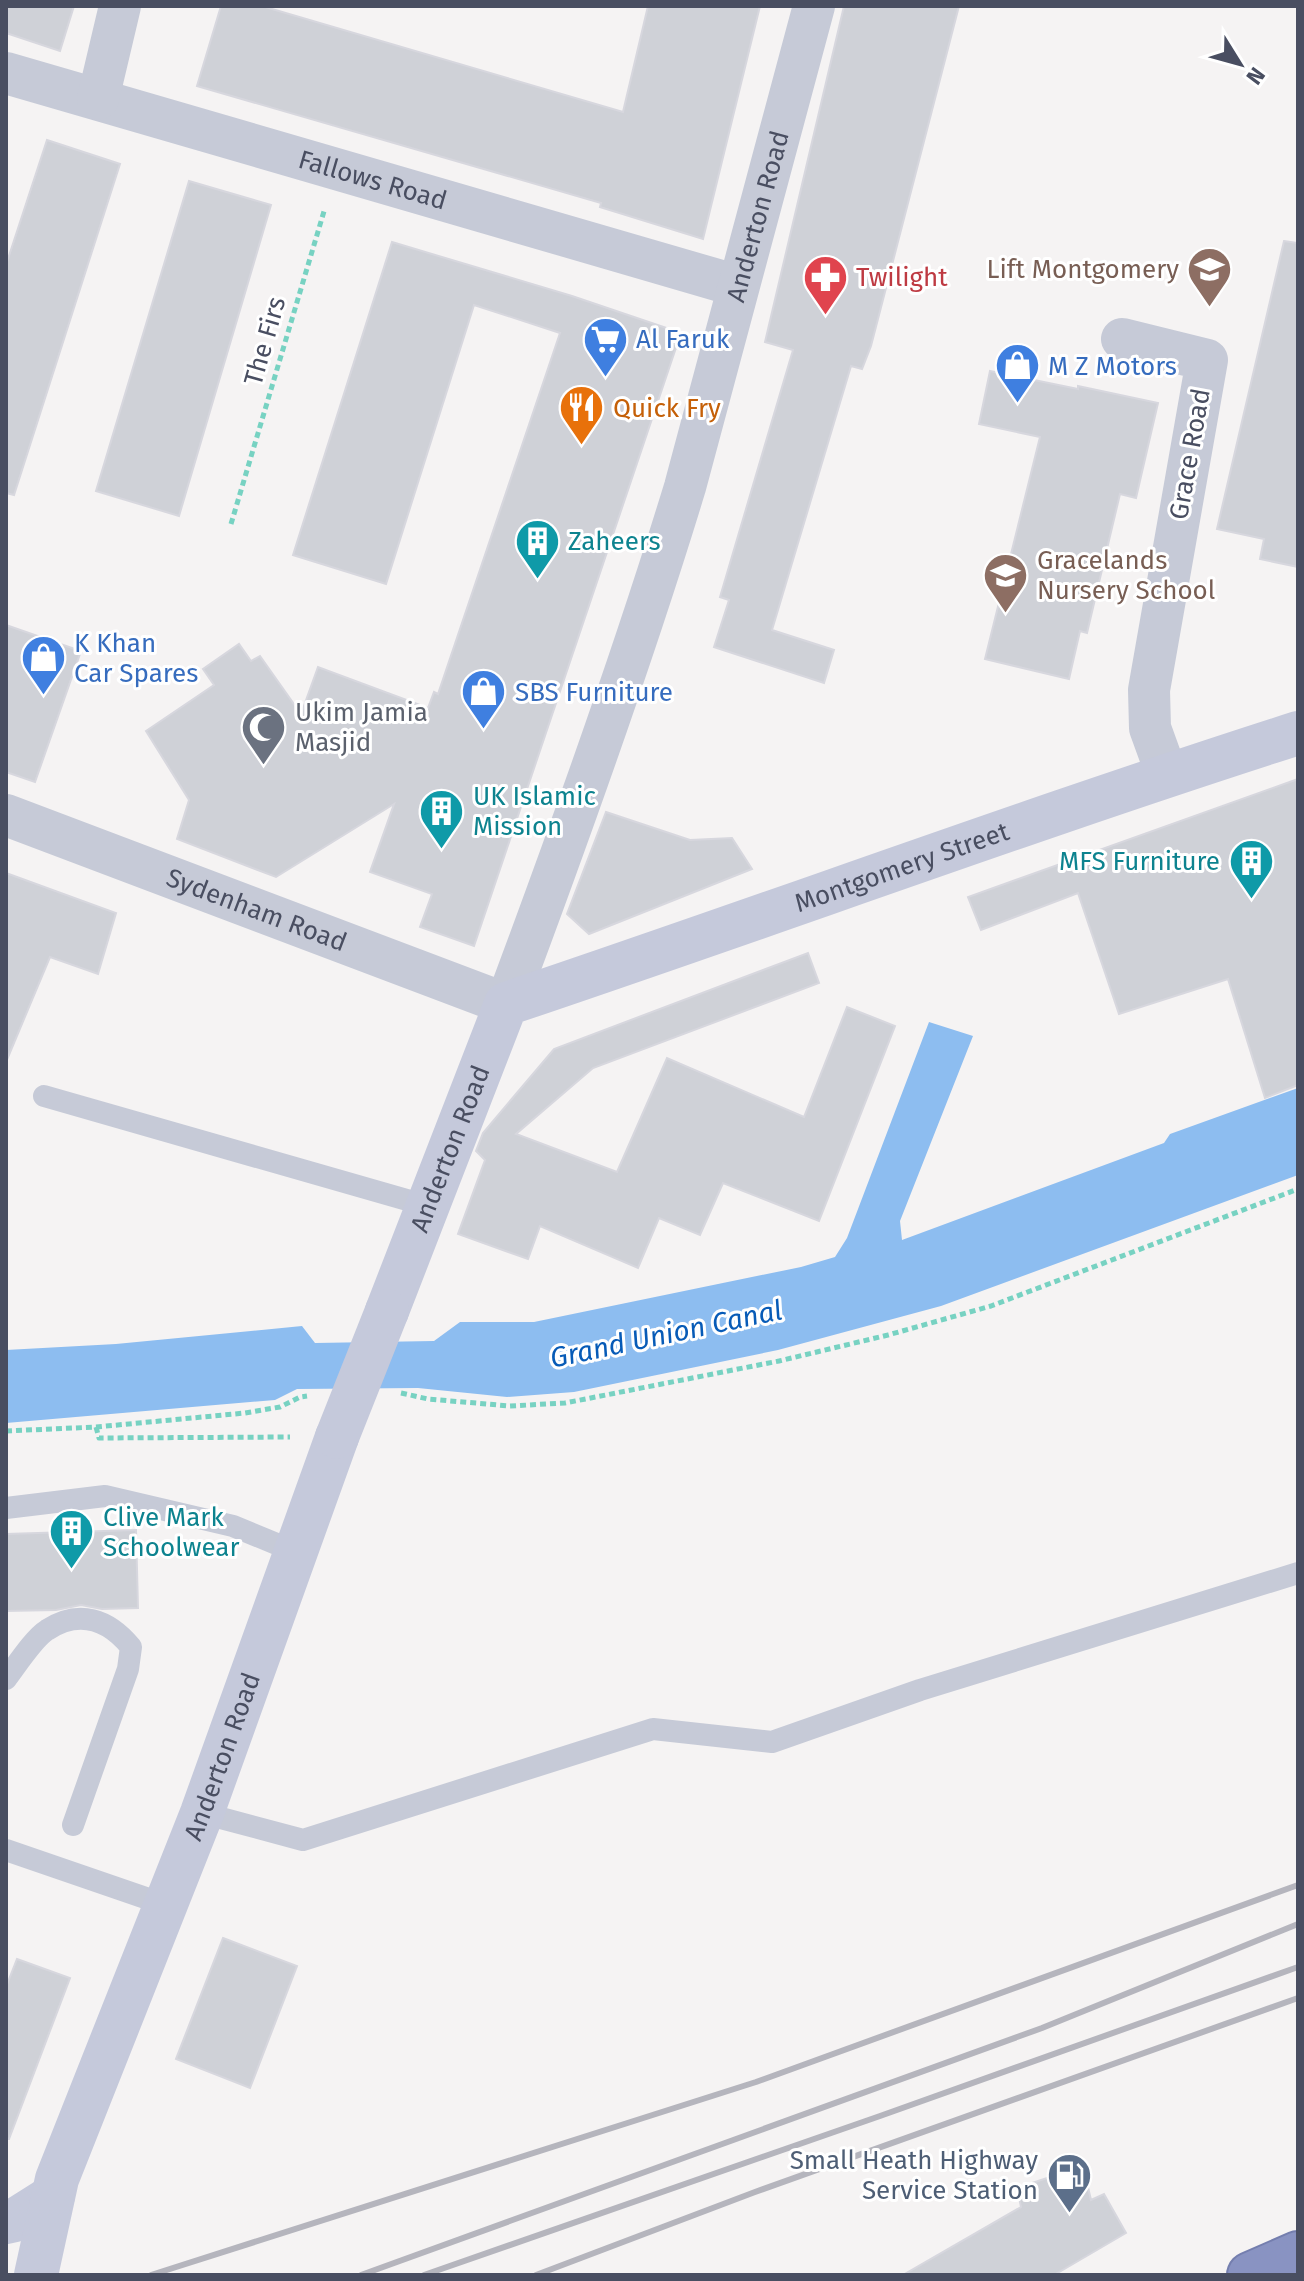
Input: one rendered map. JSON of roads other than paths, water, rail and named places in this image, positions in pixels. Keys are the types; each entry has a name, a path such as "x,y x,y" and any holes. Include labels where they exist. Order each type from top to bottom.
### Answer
{"highway":[{"path":"1250,2275 1298,2254"}],"street":[{"path":"98,99 120,6"},
{"name":"Anderton Road","path":"36,2275 55,2187 202,1813 337,1437 548,894 662,563 814,6"},
{"name":"Fallows Road","path":"6,73 738,286"},
{"name":"Grace Road","path":"1122,339 1207,360 1149,690 1150,728 1167,775"},
{"name":"Montgomery Street","path":"506,1004 762,918 1167,775 1298,733"},
{"name":"Sydenham Road","path":"6,815 506,1004"},
{"path":"6,2222 15,2220 55,2187"}],"lane":[{"path":"44,1096 428,1206"},
{"path":"6,1508 105,1496 233,1526 296,1552"},
{"path":"202,1813 303,1840 653,1729 772,1742 920,1690 1298,1573"},
{"path":"6,1679 45,1630 74,1619 99,1620 119,1632 131,1647 128,1669 73,1825"},
{"path":"6,1850 166,1905"}],"water":[{"name":"Grand Union Canal","path":"929,1022 973,1036 900,1221 902,1240 1164,1143 1170,1134 1298,1088 1298,1175 941,1306 778,1350 574,1392 507,1397 418,1388 297,1389 275,1400 6,1423 6,1350 116,1344 302,1326 315,1343 434,1341 460,1322 534,1322 801,1267 835,1257 847,1238"}],"railway":[{"path":"151,2275 756,2082 1298,1885"},
{"path":"361,2275 1042,2028 1298,1924"},
{"path":"424,2275 1298,1967"},
{"path":"536,2275 755,2192 1298,1998"}],"place":[{"name":"Lift Montgomery","path":"1210,308"},
{"name":"Twilight","path":"825,316"},
{"name":"Al Faruk","path":"605,378"},
{"name":"M Z Motors","path":"1017,405"},
{"name":"Quick Fry","path":"582,447"},
{"name":"Zaheers","path":"537,580"},
{"name":"Gracelands Nursery School","path":"1006,614"},
{"name":"K Khan Car Spares","path":"43,697"},
{"name":"SBS Furniture","path":"484,731"},
{"name":"Ukim Jamia Masjid","path":"264,766"},
{"name":"UK Islamic Mission","path":"442,850"},
{"name":"MFS Furniture","path":"1251,900"},
{"name":"Clive Mark Schoolwear","path":"72,1571"},
{"name":"Small Heath Highway Service Station","path":"1069,2214"}]}
